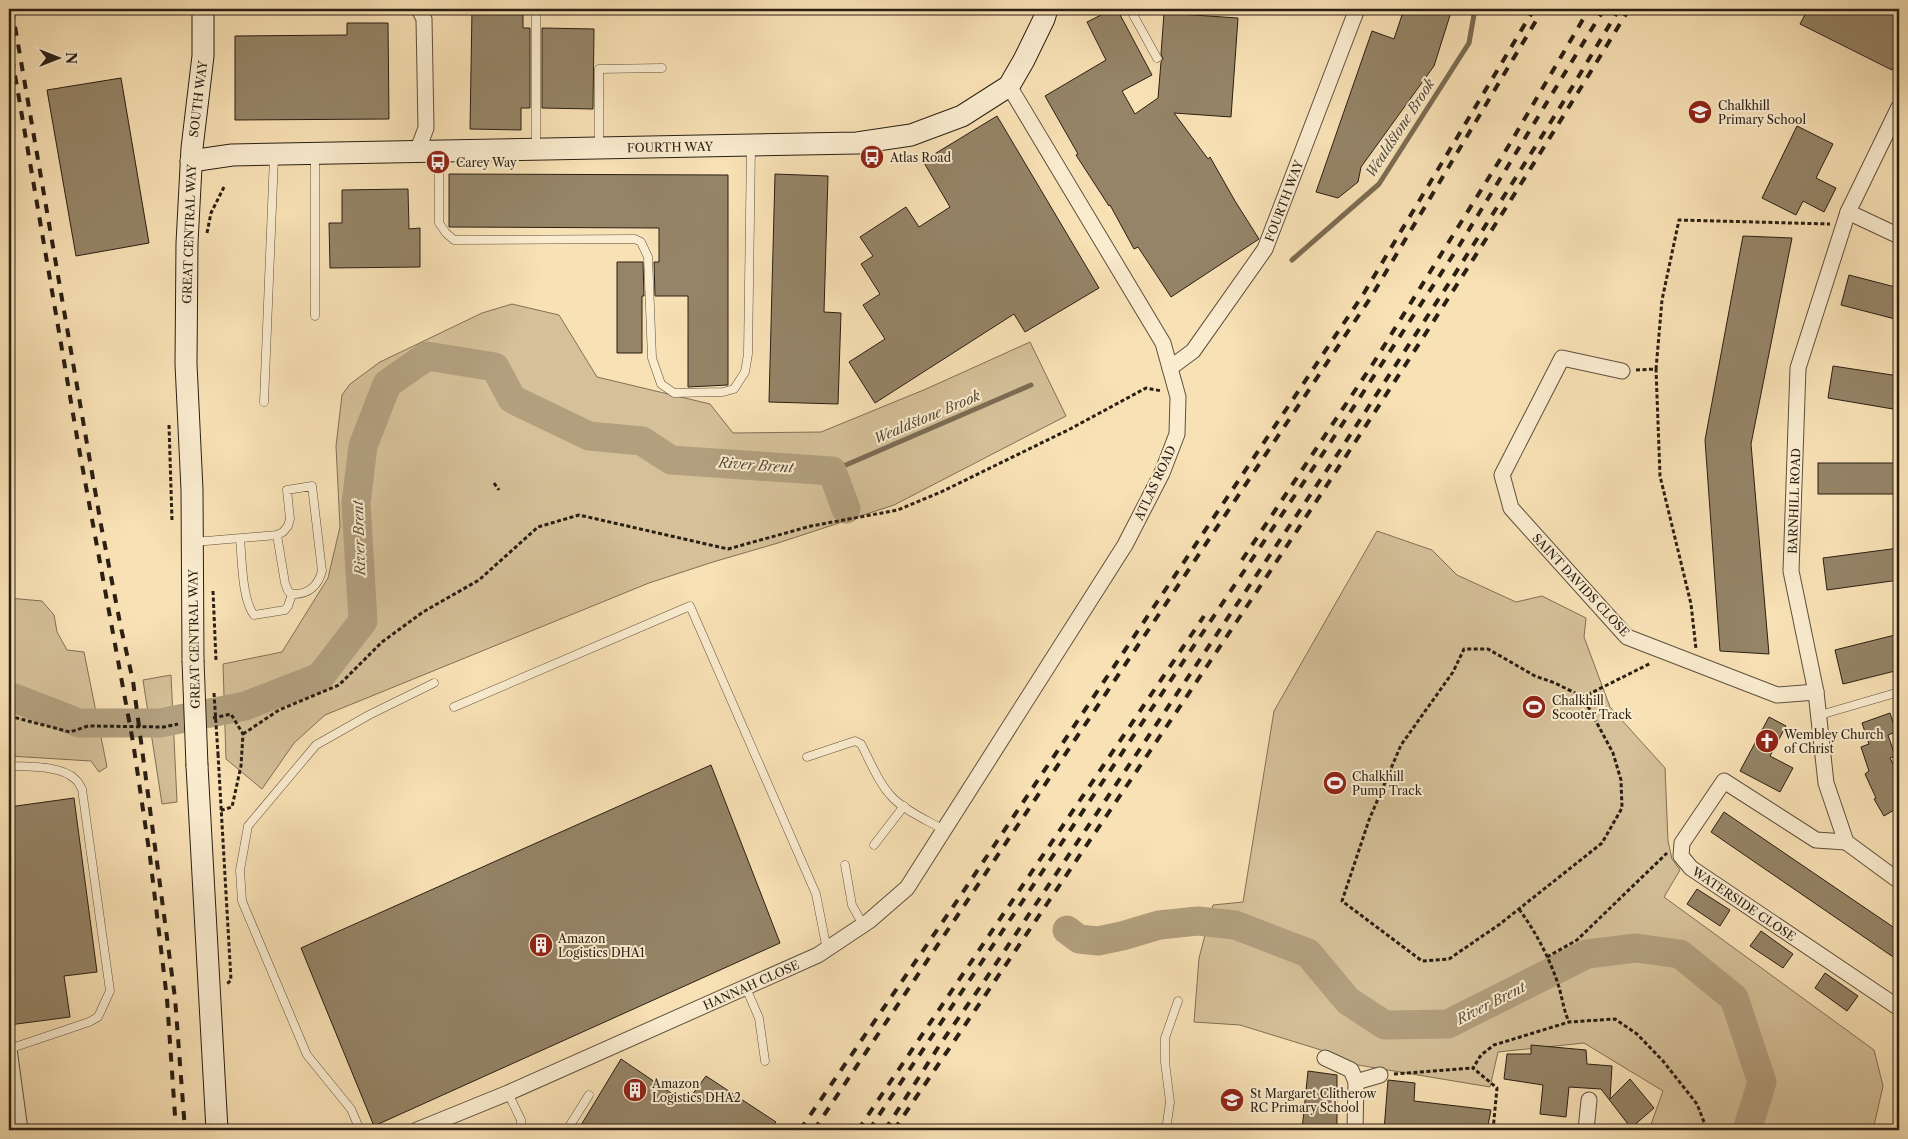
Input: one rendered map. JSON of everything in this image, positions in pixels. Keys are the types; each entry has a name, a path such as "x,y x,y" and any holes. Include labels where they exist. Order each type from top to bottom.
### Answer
{"main road":[{"name":"SOUTH WAY","path":"204,9 203,56 191,154 232,155"},
{"name":"FOURTH WAY","path":"232,155 857,144 911,135 962,116 1009,86 1024,60 1047,9"},
{"name":"GREAT CENTRAL WAY","path":"191,154 187,243 186,364 192,542 207,660 197,766 217,1130"}],"street":[{"path":"417,152 426,128 424,19 419,9"},
{"name":"FOURTH WAY","path":"1170,368 1193,351 1265,249 1357,9"},
{"name":"ATLAS ROAD","path":"1003,737 1125,545 1162,472 1177,434 1178,397 1163,343 1009,86"},
{"name":"BARNHILL ROAD","path":"1846,842 1826,782 1820,715 1791,571 1798,368 1846,218 1899,107"},
{"path":"1846,218 1899,236"},
{"name":"SAINT DAVIDS CLOSE","path":"1622,371 1562,358 1502,475 1511,508 1627,637 1777,695 1816,692"},
{"name":"HANNAH CLOSE","path":"417,1130 508,1093 746,988 827,950 863,925 907,888 1003,737"},
{"path":"1682,843 1724,781 1816,840 1846,842 1899,881"},
{"name":"WATERSIDE CLOSE","path":"1682,843 1681,856 1691,868 1899,1008"},
{"path":"9,1049 20,1130"},
{"path":"1325,1058 1351,1070 1356,1082 1355,1130"},
{"path":"1356,1082 1380,1075"},
{"path":"1586,1130 1590,1100"}],"lane":[{"path":"536,9 536,150"},
{"path":"1130,9 1157,58"},
{"path":"599,148 599,69 662,68"},
{"path":"439,151 439,222 446,233 454,240 635,239 641,242 648,257 652,358 661,384 674,393 723,392 734,388 745,372 748,354 751,146"},
{"path":"315,154 315,316"},
{"path":"264,402 274,155"},
{"path":"192,542 277,535 288,526 290,519 287,490 312,486 322,571 320,579 307,592 292,594 288,591 277,535"},
{"path":"240,539 245,586 250,610 254,615 285,610 292,594"},
{"path":"454,707 690,606 816,894 827,950"},
{"path":"360,1130 351,1109 307,1055 242,901 242,861 248,826 316,745 369,715 434,683"},
{"path":"1820,715 1899,692"},
{"path":"807,757 855,741 861,744 888,792 904,806 944,830"},
{"path":"9,766 43,767 66,773 75,778 82,789 110,991 98,1017 90,1022 9,1049"},
{"path":"874,845 904,806"},
{"path":"845,865 852,905 863,925"},
{"path":"746,988 759,1018 765,1061"},
{"path":"1166,1130 1170,1102 1165,1062 1166,1038 1178,1001"},
{"path":"508,1093 521,1120 521,1130"},
{"path":"567,1130 590,1095"}],"path":[{"path":"219,196 224,187"},
{"path":"1698,664 1691,604 1660,476 1656,369 1662,300 1679,220 1846,218"},
{"path":"1622,371 1656,369"},
{"path":"243,734 279,710 339,685 382,642 422,612 479,580 538,527 579,515 728,549 811,526 898,510 941,492 1070,430 1146,388 1160,392 1176,388"},
{"path":"494,483 498,490"},
{"path":"1464,649 1488,649 1535,676 1555,683 1583,697 1613,753 1621,780 1622,808 1602,843 1500,924 1449,959 1422,961 1342,901 1368,820 1401,745 1453,672 1464,649"},
{"path":"1583,697 1670,654"},
{"path":"214,689 231,980"},
{"path":"198,811 220,811 232,807 241,766 243,734 231,714 212,718"},
{"path":"9,716 70,732 88,726 164,727 183,723"},
{"path":"1548,957 1577,940 1665,854 1682,843"},
{"path":"1519,909 1531,925 1548,957 1558,983 1565,1014 1569,1022"},
{"path":"1473,1068 1481,1055 1494,1045 1569,1022 1615,1019 1637,1034 1662,1061 1697,1104 1707,1130"},
{"path":"1380,1075 1473,1068 1498,1088 1493,1130"}],"shaded area":[{"path":"512,304 559,315 597,377 710,404 733,433 821,432 926,389 1030,342 1066,416 894,505 649,583 325,715 294,743 262,789 226,759 223,664 282,652 328,578 340,527 336,446 342,395 350,384 380,362 482,313"},
{"path":"1377,531 1432,550 1457,575 1516,602 1542,596 1586,618 1584,637 1610,707 1665,768 1668,841 1672,859 1680,870 1664,897 1874,1050 1883,1086 1873,1130 1649,1130 1663,1091 1584,1043 1498,1052 1490,1087 1334,1061 1321,1050 1240,1025 1194,1022 1199,958 1213,905 1243,902 1274,711"},
{"path":"9,598 42,601 54,615 57,632 67,650 84,652 107,767 99,772 91,761 9,756"},
{"path":"171,675 177,802 162,804 143,680"}],"building":[{"path":"472,9 523,9 523,28 530,28 530,108 521,108 521,130 470,129"},
{"path":"1113,9 1117,9 1152,75 1122,91 1135,114 1158,98 1161,62 1163,59 1161,54 1164,13 1238,18 1231,117 1174,113 1208,159 1210,157 1259,239 1171,297 1138,247 1134,249 1110,205 1076,155 1078,154 1045,96 1106,60 1087,22"},
{"path":"1404,9 1452,9 1434,66 1361,167 1358,182 1338,198 1316,192 1372,31 1394,39"},
{"path":"1808,9 1899,9 1899,56 1892,70 1800,24"},
{"path":"347,23 388,23 389,119 235,120 235,36 347,35"},
{"path":"542,28 594,29 593,109 542,108"},
{"path":"121,78 149,243 76,256 47,90"},
{"path":"997,116 1099,288 1025,332 1014,314 875,403 849,362 885,339 863,305 880,294 861,264 873,256 860,237 906,207 919,227 950,207 923,161"},
{"path":"1797,126 1833,144 1816,178 1836,188 1824,212 1803,201 1796,215 1762,198"},
{"path":"449,174 728,175 728,385 688,387 688,296 655,296 654,262 659,262 659,228 449,227"},
{"path":"775,174 828,176 824,312 841,313 838,404 769,402"},
{"path":"408,189 409,229 420,228 420,267 330,268 329,223 342,223 342,190"},
{"path":"1743,236 1792,238 1751,444 1769,654 1720,651 1705,440"},
{"path":"617,262 643,262 642,353 617,353"},
{"path":"1849,275 1899,288 1899,320 1841,305"},
{"path":"1833,366 1899,376 1899,410 1828,398"},
{"path":"1818,463 1899,463 1899,494 1818,494"},
{"path":"1899,548 1899,580 1827,590 1823,558"},
{"path":"1899,634 1899,670 1843,684 1835,650"},
{"path":"1890,713 1896,732 1888,735 1895,756 1890,758 1899,776 1899,807 1884,816 1874,799 1876,798 1865,774 1869,771 1861,747 1869,744 1862,723"},
{"name":"Wembley Church of Christ","path":"1769,717 1786,726 1770,756 1793,768 1780,792 1740,771"},
{"name":"Amazon Logistics DHA1","path":"711,765 780,943 374,1126 301,948"},
{"path":"74,798 97,972 64,976 70,1017 9,1025 9,807"},
{"path":"1724,812 1899,931 1899,961 1711,832"},
{"path":"1697,889 1730,910 1720,926 1687,904"},
{"path":"1761,931 1793,954 1783,968 1750,946"},
{"path":"1825,973 1858,996 1847,1011 1815,988"},
{"path":"1531,1045 1586,1050 1587,1064 1612,1066 1610,1099 1630,1079 1654,1108 1631,1128 1601,1089 1569,1087 1566,1117 1540,1114 1543,1085 1504,1079 1507,1054 1531,1054"},
{"name":"Amazon Logistics DHA2","path":"621,1059 686,1103 706,1076 776,1122 770,1130 578,1130"},
{"path":"1308,1071 1337,1075 1337,1130 1302,1130"},
{"path":"1388,1080 1415,1083 1414,1101 1491,1110 1487,1130 1446,1130 1412,1127 1412,1130 1384,1130"}],"waterway":[{"name":"Wealdstone Brook","path":"1292,260 1379,184 1469,43 1475,9"},
{"name":"River Brent","path":"9,696 79,723 160,723 245,706 320,677 363,621 356,503 363,446 387,384 427,356 495,367 512,399 589,436 642,441 671,460 832,471 846,509"},
{"name":"Wealdstone Brook","path":"832,471 1031,385"},
{"name":"River Brent","path":"1067,930 1079,939 1098,941 1159,925 1198,921 1235,925 1308,953 1348,1001 1385,1025 1448,1024 1587,954 1636,948 1680,954 1734,998 1762,1082 1747,1130"}],"railway":[{"path":"12,9 101,525 133,681 175,998 185,1130"},
{"path":"800,1130 959,898 1364,293 1534,9"},
{"path":"814,1130 1371,297 1543,9"},
{"path":"1242,560 1374,362 1511,142 1589,9"},
{"path":"869,1130 1332,440 1459,246 1604,9"},
{"path":"885,1130 941,1043 1341,449 1453,277 1559,109 1619,9"},
{"path":"894,1130 1360,434 1541,152 1629,9"},
{"path":"9,40 78,443 133,742 150,857 167,999 176,1130"},
{"path":"858,1130 1204,616"}],"place":[{"name":"Chalkhill Primary School","path":"1700,112"},
{"name":"Atlas Road","path":"872,157"},
{"name":"Carey Way","path":"438,162"},
{"name":"Chalkhill Scooter Track","path":"1534,707"},
{"name":"Wembley Church of Christ","path":"1767,741"},
{"name":"Chalkhill Pump Track","path":"1335,783"},
{"name":"Amazon Logistics DHA1","path":"541,945"},
{"name":"Amazon Logistics DHA2","path":"635,1090"},
{"name":"St Margaret Clitherow RC Primary School","path":"1232,1100"}]}
